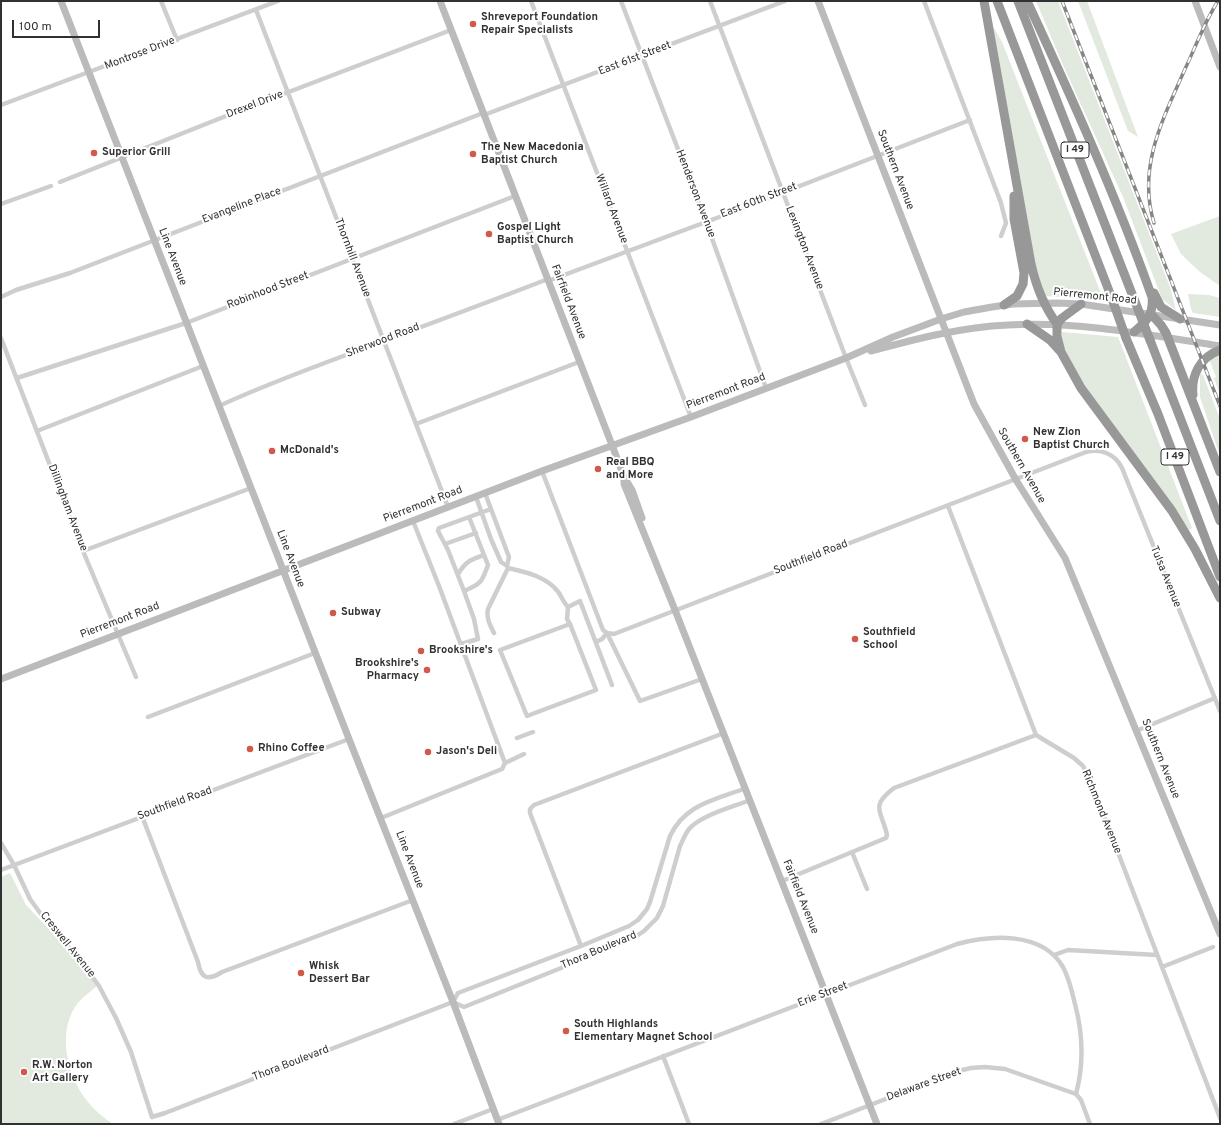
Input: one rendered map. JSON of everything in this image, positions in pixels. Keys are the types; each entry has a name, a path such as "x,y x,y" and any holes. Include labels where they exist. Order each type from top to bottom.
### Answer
{"highway":[{"path":"984,1 1030,264 1043,302 1057,324 1057,336 1061,352"},
{"name":"I 49","path":"997,1 1126,338 1161,422 1220,577"},
{"name":"I 49","path":"1018,1 1220,521"},
{"path":"1027,1 1109,186 1149,290 1153,304 1151,314 1147,321 1134,332"},
{"path":"1004,305 1017,296 1024,284 1024,273 1014,219 1013,167"},
{"path":"1149,290 1156,294 1161,308 1180,319"},
{"path":"1057,324 1062,318 1081,304"},
{"path":"1151,314 1161,325 1168,338 1220,472"},
{"path":"1027,324 1050,340 1061,352 1081,388 1172,511 1195,549 1220,598"},
{"path":"1194,405 1192,386 1196,371 1204,360 1211,354 1220,350"}],"main road":[{"name":"Line Avenue","path":"61,1 315,653 453,1002 498,1122"},
{"name":"Fairfield Avenue","path":"440,1 624,477 632,490 648,534 649,544 877,1124"},
{"name":"Southern Avenue","path":"818,1 974,404 1016,480 1065,558 1220,934"},
{"path":"1195,1 1220,67"},
{"name":"Pierremont Road","path":"1,679 542,471 691,417 846,358 893,337 964,312 1004,305 1043,302 1081,304 1220,325"},
{"name":"Pierremont Road","path":"853,355 947,332 991,326 1027,324 1057,324 1134,332 1220,346"}],"street":[{"path":"162,1 177,40"},
{"name":"Montrose Drive","path":"1,105 278,1"},
{"name":"Willard Avenue","path":"531,1 691,417"},
{"name":"Henderson Avenue","path":"621,1 706,222 766,388"},
{"name":"Lexington Avenue","path":"710,1 782,192 865,404"},
{"name":"East 61st Street","path":"484,114 564,86 785,1"},
{"path":"924,1 1003,210 1006,223 1001,236"},
{"name":"Thornhill Avenue","path":"256,10 448,507"},
{"name":"Drexel Drive","path":"60,182 451,30"},
{"name":"Evangeline Place","path":"1,297 16,290 70,273 484,114"},
{"name":"East 60th Street","path":"548,280 706,222 970,120"},
{"path":"1,204 51,186"},
{"name":"Robinhood Street","path":"17,378 186,323 516,196"},
{"name":"Sherwood Road","path":"219,406 262,387 416,328 548,280"},
{"name":"Dillingham Avenue","path":"1,338 83,551 136,677"},
{"path":"416,424 579,362"},
{"path":"37,431 203,366"},
{"name":"Southfield Road","path":"607,634 614,634 1086,452 1101,451"},
{"name":"Tulsa Avenue","path":"1101,451 1111,455 1117,460 1122,468 1220,711"},
{"path":"542,471 603,630 607,634 640,701 702,679"},
{"path":"83,551 251,488"},
{"path":"485,493 509,557 507,567 487,614 489,623 494,633"},
{"path":"476,497 501,562 507,567 536,576 549,583 559,593 568,607 567,619 570,624 596,690 527,716 500,650 570,624"},
{"path":"782,881 883,840 887,837 880,812 880,803 884,796 894,788 1036,735 948,506"},
{"path":"461,644 478,639 474,618 458,574 438,531 439,528 491,509"},
{"path":"464,592 478,586 483,579 488,565 470,517"},
{"path":"413,521 505,763"},
{"path":"445,544 476,533"},
{"path":"458,574 464,564 468,561 484,555"},
{"path":"568,607 580,601 612,685"},
{"path":"596,642 607,634"},
{"path":"148,717 315,653"},
{"path":"1136,731 1215,698"},
{"path":"517,738 533,732"},
{"path":"581,946 530,813 530,809 534,805 724,733"},
{"name":"Richmond Avenue","path":"1036,735 1074,758 1086,770 1220,1118"},
{"name":"Southfield Road","path":"1,870 349,739"},
{"path":"381,818 502,769 505,763 524,754"},
{"name":"Thora Boulevard","path":"152,1117 453,1002 458,993 629,926 641,917 650,902 670,836 680,818 696,807 746,788"},
{"name":"Thora Boulevard","path":"453,1002 464,1007 586,958 635,937 644,931 656,918 663,906 680,846 689,829 700,820 750,800"},
{"path":"142,816 196,955 199,969 201,974 206,977 212,978 222,972 413,900"},
{"name":"Creswell Avenue","path":"1,843 14,865 30,899 43,917 84,964 99,986 116,1018 131,1052 152,1117"},
{"path":"852,852 867,889"},
{"name":"Erie Street","path":"498,1122 663,1056 957,944 989,938 1018,939 1043,947 1054,955"},
{"path":"1162,968 1213,947"},
{"path":"1090,1124 1081,1100 1076,1094 1082,1060 1077,1010 1066,974 1054,955 1068,950 1158,955"},
{"path":"663,1056 689,1124"},
{"name":"Delaware Street","path":"821,1124 958,1071 985,1067 1005,1069 1076,1094"},
{"path":"454,1124 493,1109"}],"shaded area":[{"path":"1036,1 1058,1 1170,287 1176,310 1162,299 1123,197 1063,65"},
{"path":"1078,1 1087,1 1138,137 1128,131"},
{"path":"992,28 994,28 1002,42 1104,301 1044,296 1036,275"},
{"path":"1220,216 1220,286 1200,272 1181,254 1171,234"},
{"path":"1188,294 1209,295 1220,298 1220,317 1193,313"},
{"path":"1062,332 1118,337 1192,528 1189,530 1075,373 1064,348"},
{"path":"1220,353 1220,395 1214,378 1216,377 1209,359"},
{"path":"1200,372 1203,375 1220,419 1220,456 1200,397"},
{"path":"10,873 26,905 82,964 97,986 77,1004 70,1018 67,1030 67,1056 70,1069 81,1092 93,1108 113,1124 1,1124 1,877"}],"railway":[{"path":"1062,1 1220,406"},
{"path":"1154,223 1150,202 1149,182 1155,144 1168,106 1204,26 1218,1"}],"place":[{"name":"Shreveport Foundation Repair Specialists","path":"473,24"},
{"name":"Superior Grill","path":"94,153"},
{"name":"The New Macedonia Baptist Church","path":"473,154"},
{"name":"Gospel Light Baptist Church","path":"489,234"},
{"name":"New Zion Baptist Church","path":"1025,439"},
{"name":"McDonald's","path":"272,451"},
{"name":"Real BBQ and More","path":"598,469"},
{"name":"Subway","path":"333,613"},
{"name":"Southfield School","path":"855,639"},
{"name":"Brookshire's","path":"421,651"},
{"name":"Brookshire's Pharmacy","path":"427,670"},
{"name":"Rhino Coffee","path":"250,749"},
{"name":"Jason's Deli","path":"428,752"},
{"name":"Whisk Dessert Bar","path":"301,973"},
{"name":"South Highlands Elementary Magnet School","path":"566,1031"},
{"name":"R.W. Norton Art Gallery","path":"24,1072"}]}
